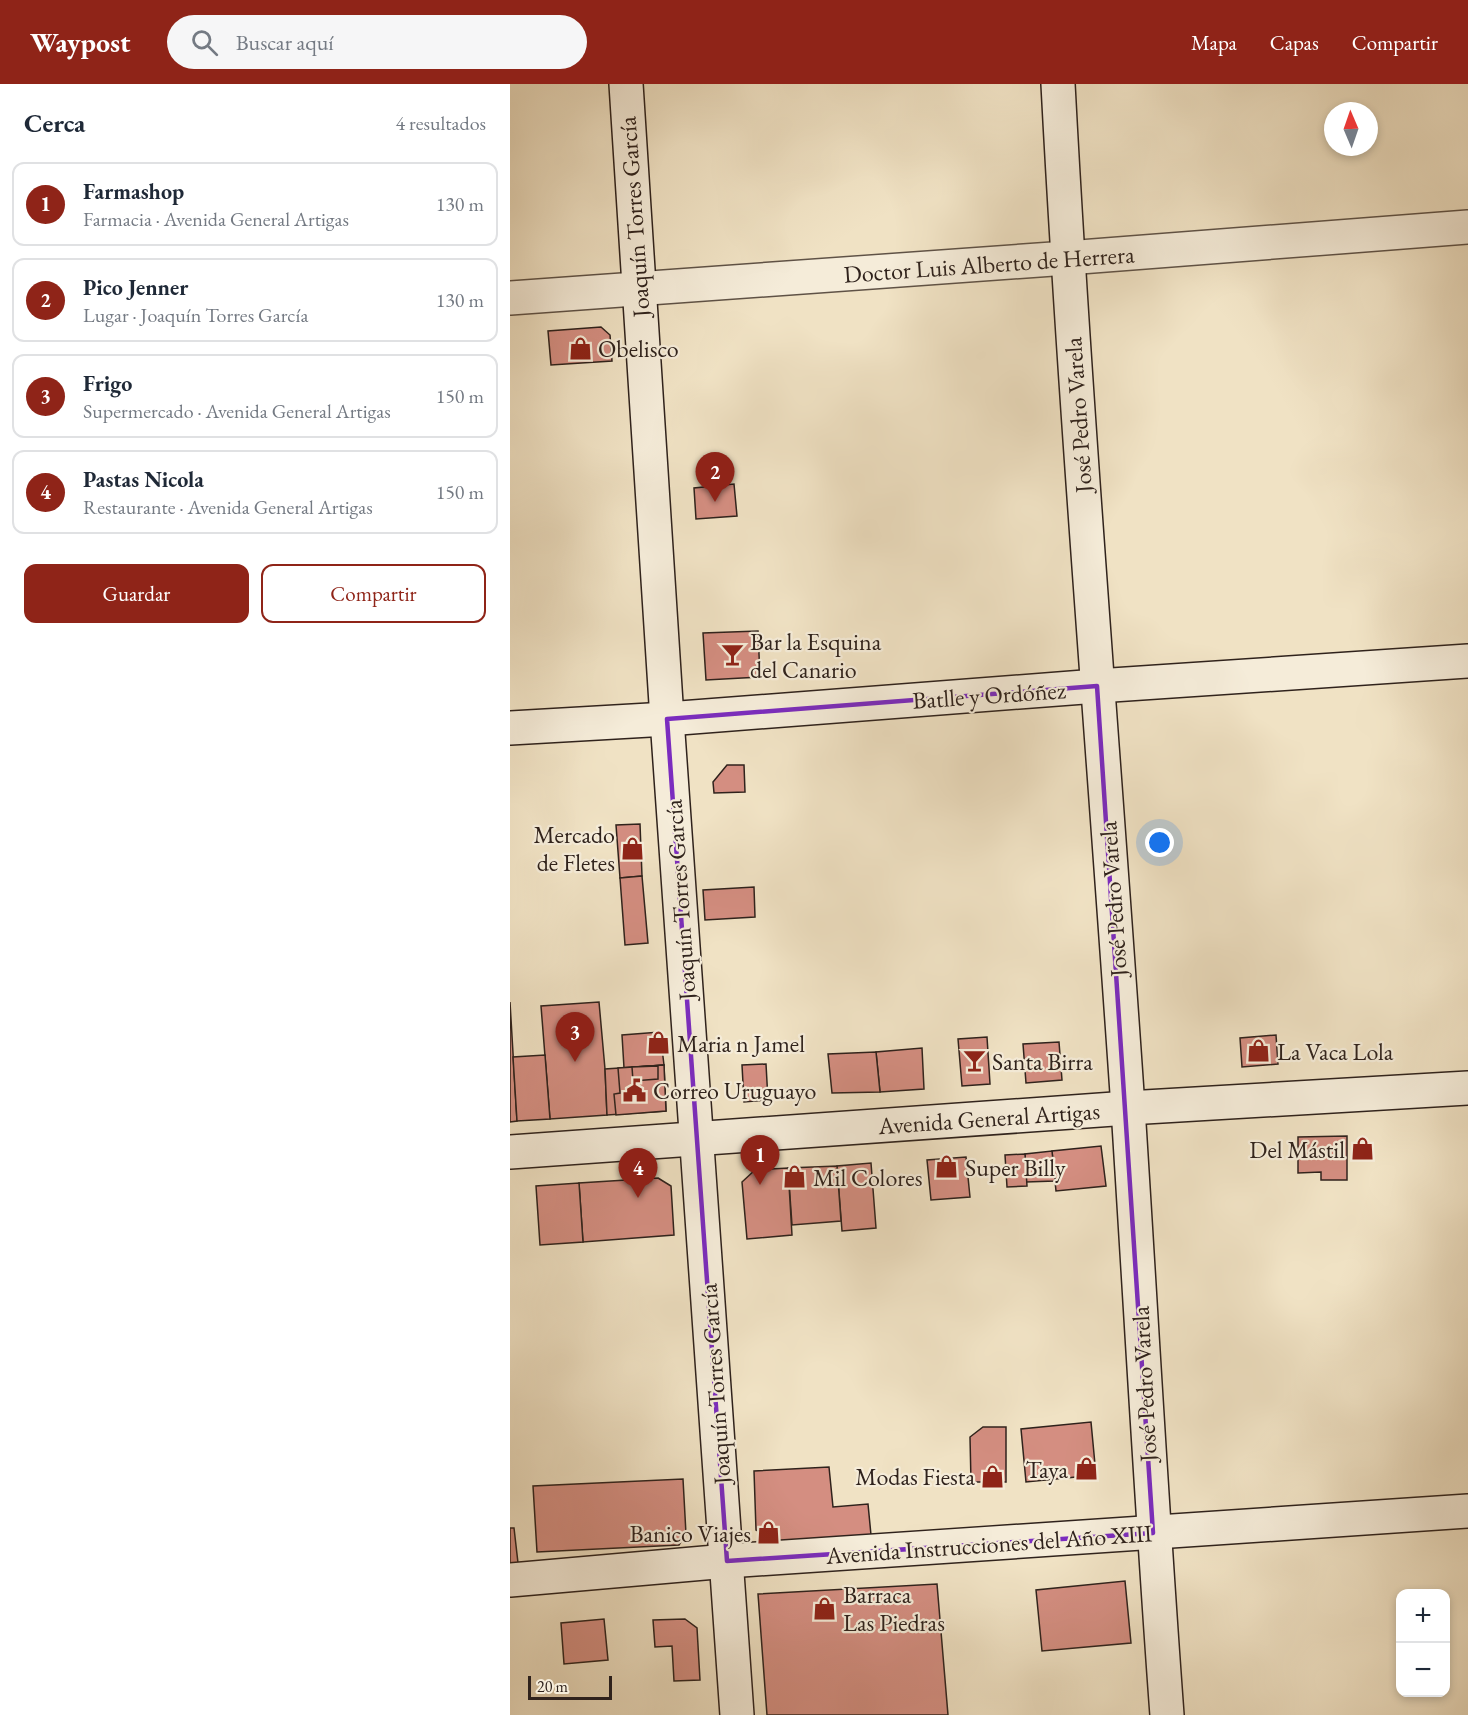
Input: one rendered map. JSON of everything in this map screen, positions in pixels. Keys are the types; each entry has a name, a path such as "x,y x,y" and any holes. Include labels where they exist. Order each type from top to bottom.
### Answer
{"street":[{"name":"Joaquín Torres García","path":"626,84 667,719 737,1715"},
{"name":"José Pedro Varela","path":"1058,84 1067,258 1128,1108 1153,1533 1167,1715"},
{"name":"Doctor Luis Alberto de Herrera","path":"510,298 1468,227"},
{"name":"Batlle y Ordóñez","path":"510,728 667,719 1097,686 1468,661"},
{"name":"Avenida General Artigas","path":"510,1152 1128,1108 1468,1088"},
{"name":"Avenida Instrucciones del Año XIII","path":"510,1580 727,1561 1468,1511"}],"highlighted area":[{"path":"1097,686 1153,1533 727,1561 667,719"}],"building":[{"name":"Obelisco","path":"601,327 610,335 612,361 551,365 548,331"},
{"path":"734,484 737,516 696,519 694,488"},
{"name":"Bar la Esquina del Canario","path":"758,631 760,677 706,680 703,633"},
{"path":"727,765 744,765 745,792 714,793 713,782"},
{"path":"640,824 642,876 620,878 616,825"},
{"path":"642,876 648,943 625,945 620,878"},
{"path":"754,887 755,917 705,920 703,890"},
{"path":"510,1002 517,1121 510,1122"},
{"path":"599,1002 607,1115 550,1119 541,1006"},
{"path":"660,1032 664,1065 624,1068 622,1035"},
{"name":"La Vaca Lola","path":"1276,1035 1278,1064 1242,1067 1240,1038"},
{"name":"Santa Birra","path":"987,1037 990,1084 962,1086 958,1039"},
{"path":"1059,1042 1062,1080 1026,1083 1023,1044"},
{"path":"922,1048 924,1089 880,1092 876,1052"},
{"path":"876,1052 880,1092 832,1093 828,1054"},
{"path":"545,1055 550,1119 517,1121 513,1057"},
{"path":"766,1064 768,1100 744,1102 742,1065"},
{"name":"Correo Uruguayo","path":"664,1065 666,1111 607,1115 605,1069"},
{"name":"Correo Uruguayo","path":"664,1065 666,1111 616,1115 614,1094 620,1093 618,1068"},
{"path":"658,1066 658,1079 633,1081 632,1067"},
{"path":"1347,1136 1347,1180 1321,1180 1321,1172 1298,1173 1298,1137"},
{"path":"1101,1146 1106,1186 1056,1191 1052,1151"},
{"path":"1052,1151 1055,1181 1026,1182 1025,1154"},
{"path":"1025,1154 1027,1186 1007,1187 1005,1155"},
{"path":"966,1157 970,1197 931,1200 927,1160"},
{"path":"871,1163 876,1228 842,1231 837,1166"},
{"path":"837,1166 841,1221 792,1225 788,1168"},
{"path":"788,1168 792,1235 747,1239 742,1182 755,1170"},
{"path":"658,1178 671,1186 674,1235 583,1242 579,1183"},
{"path":"579,1183 583,1242 540,1245 536,1186"},
{"path":"1091,1422 1096,1475 1026,1482 1021,1429"},
{"path":"983,1427 1006,1427 1006,1482 971,1482 970,1437"},
{"path":"829,1467 833,1507 868,1504 871,1535 778,1542 756,1530 754,1471"},
{"path":"683,1479 686,1534 679,1545 537,1552 533,1486"},
{"path":"510,1528 514,1528 518,1563 510,1563"},
{"path":"1125,1581 1131,1643 1042,1651 1036,1590"},
{"path":"937,1584 948,1715 767,1715 758,1594"},
{"path":"604,1619 608,1660 564,1664 561,1623"},
{"path":"685,1619 697,1628 700,1680 674,1681 672,1646 655,1647 653,1620"}],"place":[{"name":"Obelisco","path":"580,348"},
{"name":"Pico Jenner","path":"715,502"},
{"name":"Bar la Esquina del Canario","path":"732,655"},
{"name":"Mercado de Fletes","path":"633,848"},
{"name":"Maria n Jamel","path":"659,1043"},
{"name":"La Vaca Lola","path":"1259,1051"},
{"name":"Santa Birra","path":"974,1061"},
{"name":"Frigo","path":"575,1062"},
{"name":"Correo Uruguayo","path":"635,1090"},
{"name":"Del Mástil","path":"1363,1149"},
{"name":"Super Billy","path":"947,1167"},
{"name":"Mil Colores","path":"795,1177"},
{"name":"Farmashop","path":"760,1185"},
{"name":"Pastas Nicola","path":"638,1198"},
{"name":"Taya","path":"1086,1469"},
{"name":"Modas Fiesta","path":"993,1476"},
{"name":"Banico Viajes","path":"769,1533"},
{"name":"Barraca Las Piedras","path":"825,1608"}]}
